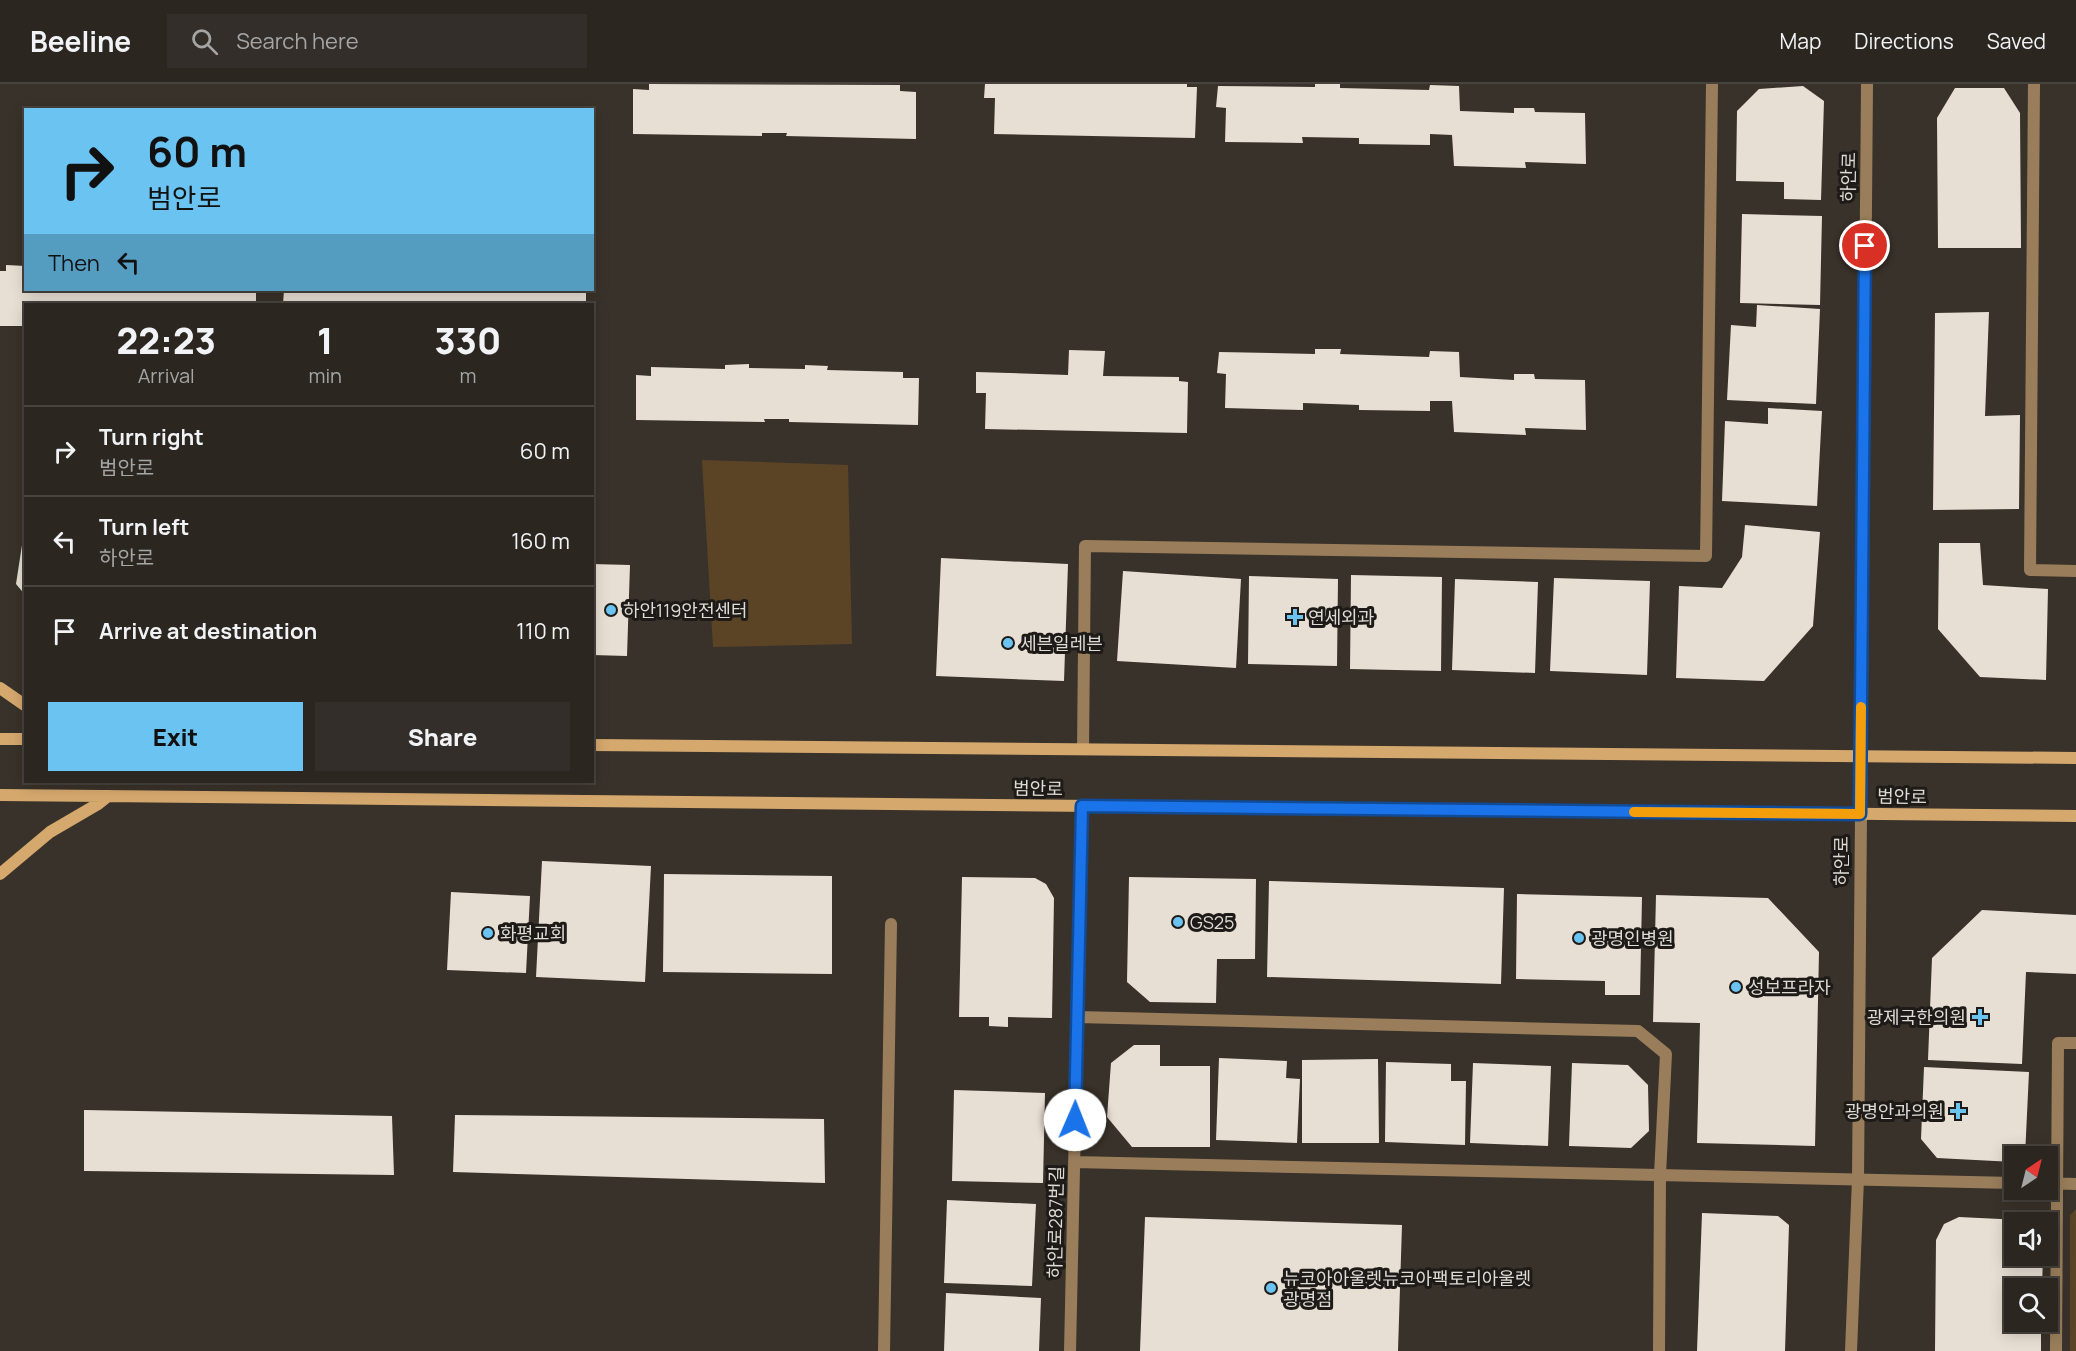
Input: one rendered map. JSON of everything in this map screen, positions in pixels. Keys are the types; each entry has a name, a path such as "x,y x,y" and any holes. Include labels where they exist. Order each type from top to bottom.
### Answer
{"main road":[{"path":"0,688 24,705"},
{"path":"0,739 24,739"},
{"path":"594,745 2076,758"},
{"name":"범안로","path":"0,795 2076,816"},
{"path":"0,874 50,832 108,796"}],"street":[{"path":"1083,749 1085,546 1706,556 1712,84"},
{"name":"하안로","path":"1851,1351 1858,1179 1867,84"},
{"path":"2034,84 2030,570 2076,571"},
{"name":"하안로287번길","path":"1070,1351 1082,806"},
{"path":"884,1351 891,924"},
{"path":"1077,1017 1638,1031 1666,1054 1660,1174 1659,1351"},
{"path":"2054,1146 2058,1043 2076,1043"},
{"path":"1074,1162 2004,1183"},
{"path":"2058,1184 2076,1184"},
{"path":"2052,1200 2056,1351"}],"shaded area":[{"path":"702,460 848,465 852,644 713,647"},
{"path":"2076,1209 2076,1351 2070,1351 2070,1215"}],"building":[{"path":"649,84 900,85 900,91 916,92 916,139 786,136 787,133 762,133 762,136 633,134 633,89 649,90"},
{"path":"985,84 1187,84 1187,87 1197,87 1195,138 994,134 995,98 984,98"},
{"path":"1315,84 1340,84 1340,88 1429,90 1430,85 1459,86 1460,111 1514,113 1514,108 1534,108 1535,112 1585,113 1586,164 1525,162 1526,168 1454,166 1452,135 1430,134 1430,145 1359,144 1359,138 1302,137 1303,143 1225,142 1226,108 1216,107 1218,86 1315,87"},
{"path":"1803,86 1824,101 1821,200 1784,199 1784,182 1736,181 1737,111 1759,89"},
{"path":"1955,88 2004,88 2020,113 2021,248 1938,248 1937,118"},
{"path":"1742,214 1822,216 1820,305 1740,303"},
{"path":"6,265 24,266 24,291 256,291 256,303 24,303 24,326 0,326 0,271 6,271"},
{"path":"284,291 586,291 586,303 283,303"},
{"path":"1757,305 1820,309 1816,404 1727,400 1731,325 1756,327"},
{"path":"1989,312 1985,416 2020,415 2019,509 1933,510 1935,313"},
{"path":"1315,349 1341,349 1340,354 1429,357 1430,351 1459,352 1460,377 1514,380 1514,374 1534,374 1535,379 1585,380 1586,430 1525,428 1526,435 1454,432 1452,401 1430,401 1430,411 1359,410 1359,405 1303,403 1303,410 1225,408 1226,374 1217,373 1219,352 1315,354"},
{"path":"1069,350 1105,351 1103,376 1179,377 1179,381 1188,382 1187,433 985,429 986,393 976,393 976,372 1068,375"},
{"path":"749,364 749,368 805,369 805,365 828,366 827,370 903,372 903,378 919,378 918,425 789,422 789,419 764,419 765,422 636,420 636,375 651,376 651,367 725,369 725,365"},
{"path":"1768,408 1822,411 1817,506 1722,501 1725,421 1768,424"},
{"path":"1745,525 1820,532 1813,626 1764,681 1676,678 1679,586 1722,588 1742,557"},
{"path":"24,532 24,594 16,584"},
{"path":"1939,543 1980,543 1983,585 2048,589 2046,680 1980,677 1938,629"},
{"path":"941,558 1068,564 1064,681 936,676"},
{"name":"하안119안전센터","path":"594,564 630,565 627,656 594,655"},
{"path":"1123,571 1241,579 1236,668 1117,661"},
{"path":"1351,575 1442,577 1441,671 1350,669"},
{"path":"1249,576 1338,579 1337,666 1248,664"},
{"path":"1554,578 1650,581 1647,675 1550,671"},
{"path":"1455,579 1538,582 1535,673 1452,670"},
{"path":"542,861 651,866 645,982 536,977"},
{"path":"664,874 832,876 832,974 663,972"},
{"path":"962,877 1035,878 1046,884 1054,898 1052,1018 1008,1017 1008,1027 989,1026 989,1017 959,1017"},
{"path":"1129,877 1256,879 1255,959 1217,959 1216,1003 1150,1002 1127,982"},
{"path":"1269,881 1504,888 1501,984 1267,977"},
{"name":"화평교회","path":"451,892 530,896 526,973 447,970"},
{"name":"광명인병원","path":"1517,894 1642,897 1640,995 1605,995 1605,981 1516,979"},
{"name":"성보프라자","path":"1656,895 1768,898 1819,952 1815,1146 1697,1143 1700,1023 1653,1022"},
{"path":"1982,910 2076,915 2076,974 2026,972 2022,1064 1928,1060 1932,958"},
{"path":"1134,1045 1160,1045 1160,1066 1210,1066 1210,1147 1132,1147 1107,1117 1111,1063"},
{"path":"1219,1058 1287,1061 1286,1078 1300,1079 1297,1143 1216,1140"},
{"path":"1378,1059 1379,1143 1302,1143 1302,1060"},
{"path":"1386,1062 1451,1064 1451,1081 1466,1081 1465,1145 1385,1142"},
{"path":"1473,1063 1551,1066 1548,1146 1470,1143"},
{"path":"1572,1063 1628,1065 1648,1085 1649,1131 1631,1148 1569,1146"},
{"path":"1924,1067 2029,1072 2025,1146 2004,1146 2004,1161 1937,1158 1921,1139"},
{"path":"954,1090 1045,1093 1043,1183 952,1181"},
{"path":"84,1110 392,1116 394,1175 84,1171"},
{"path":"455,1115 824,1119 825,1183 453,1172"},
{"path":"947,1200 1036,1204 1032,1286 944,1283"},
{"path":"1702,1213 1778,1216 1789,1225 1785,1351 1697,1351"},
{"name":"뉴코아아울렛뉴코아팩토리아울렛 광명점","path":"1145,1217 1402,1225 1398,1351 1140,1351"},
{"path":"1959,1217 2004,1219 2004,1266 2043,1266 2042,1278 2004,1278 2004,1332 2041,1332 2041,1351 1935,1351 1936,1240 1944,1224"},
{"path":"946,1293 1041,1298 1039,1351 944,1351"}],"slow traffic":[{"path":"1634,812 1860,814 1861,707"}],"place":[{"name":"하안119안전센터","path":"611,610"},
{"name":"연세외과","path":"1295,617"},
{"name":"세븐일레븐","path":"1008,643"},
{"name":"GS25","path":"1178,922"},
{"name":"화평교회","path":"488,933"},
{"name":"광명인병원","path":"1579,938"},
{"name":"성보프라자","path":"1736,987"},
{"name":"광제국한의원","path":"1980,1017"},
{"name":"광명안과의원","path":"1958,1111"},
{"name":"뉴코아아울렛뉴코아팩토리아울렛 광명점","path":"1271,1288"}],"route":[{"path":"1075,1120 1082,806 1860,814 1865,246"}]}
